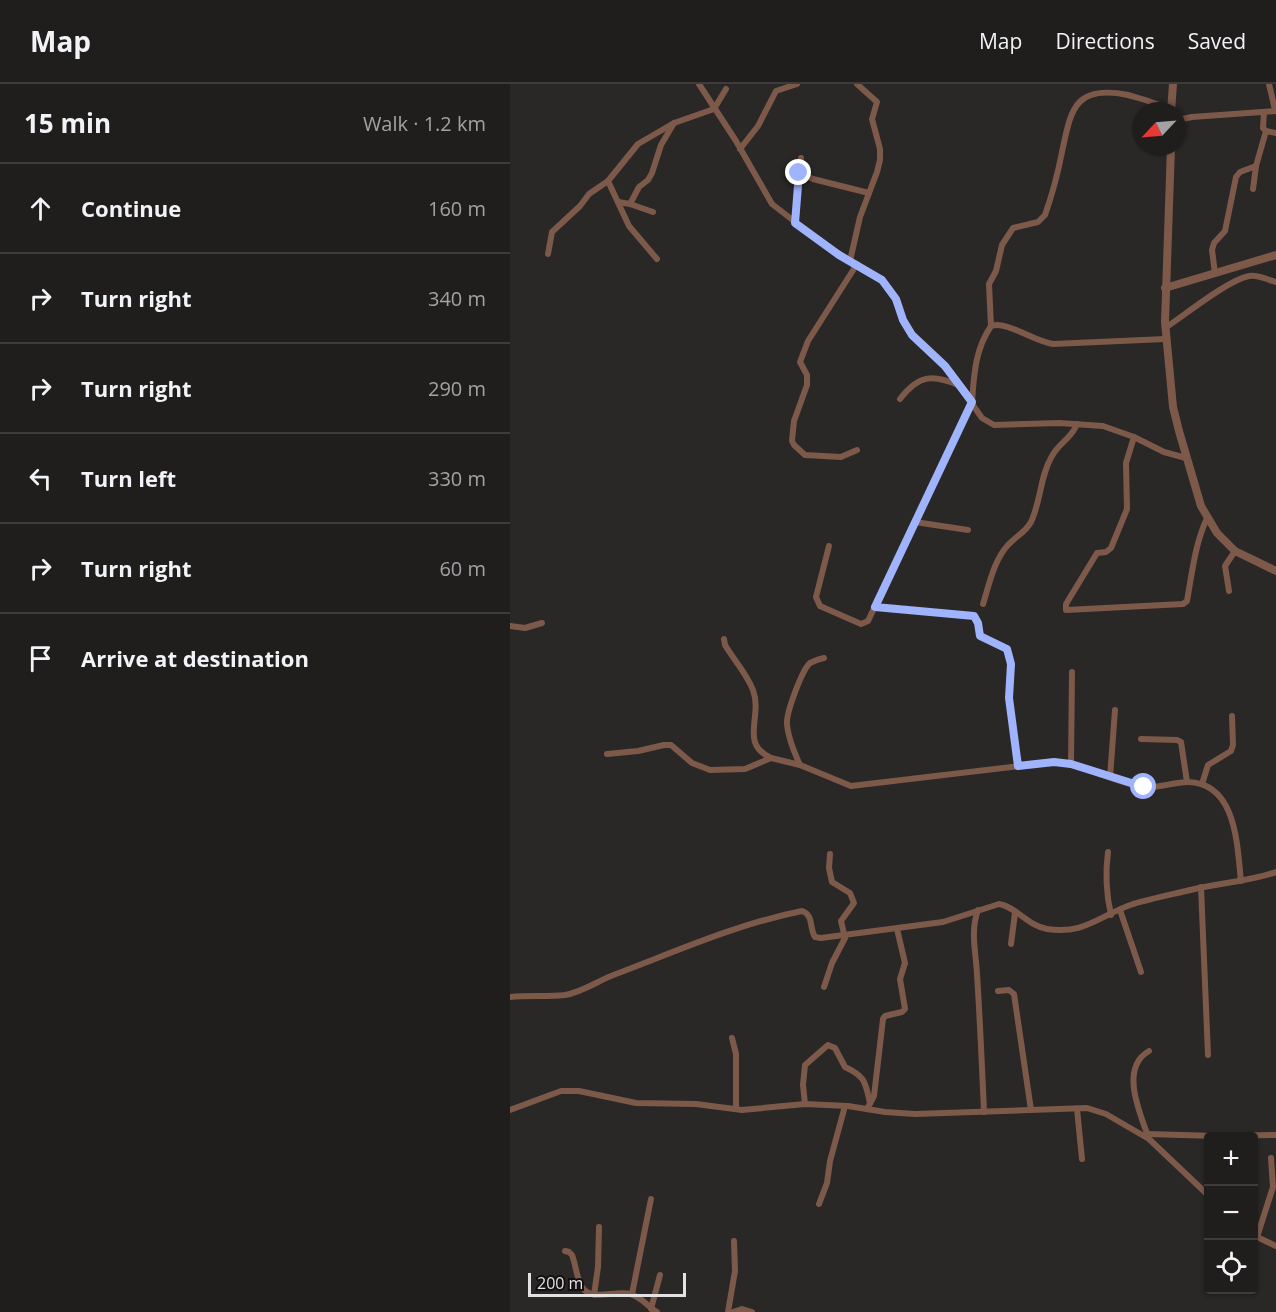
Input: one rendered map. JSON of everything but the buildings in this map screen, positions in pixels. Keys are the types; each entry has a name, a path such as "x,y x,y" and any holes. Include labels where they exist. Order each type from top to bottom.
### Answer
{"street":[{"path":"699,84 772,204 795,223 882,280 896,299 903,320 912,335 945,366 982,418 994,425 1077,423 1103,426 1134,437 1155,448 1186,458"},
{"path":"740,149 758,126 776,91 797,84"},
{"path":"850,261 860,217 880,160 880,149 872,119 877,102 857,84"},
{"path":"1172,102 1173,84"},
{"path":"1186,118 1275,110 1269,84"},
{"path":"548,254 552,232 590,194 608,181 638,144 674,123 714,109 726,89"},
{"path":"829,546 816,597 820,606 861,624 868,621 972,402 976,358 991,326 989,284 996,271 1002,245 1013,228 1038,222 1045,215 1062,156 1070,115 1076,103 1085,94 1101,91 1121,93 1149,102"},
{"path":"1253,189 1256,166 1266,131 1263,128 1264,112"},
{"path":"630,204 639,187 648,180 652,173 661,145 674,123"},
{"path":"1266,131 1276,133"},
{"path":"1171,156 1165,339 1173,407 1201,506 1216,533 1235,551 1276,571"},
{"path":"795,223 801,158"},
{"path":"1215,273 1212,250 1214,243 1225,231 1236,177 1240,172 1256,166"},
{"path":"799,173 813,179 869,193"},
{"path":"608,181 629,226 657,259"},
{"path":"618,202 653,212"},
{"path":"1165,288 1276,255"},
{"path":"857,264 808,341 801,357 800,362 807,375 807,385 794,421 792,441 805,455 841,457 857,450"},
{"path":"1165,328 1242,278 1257,276 1276,282"},
{"path":"991,326 1001,324 1045,343 1053,344 1165,339"},
{"path":"900,399 907,389 923,378 939,379 961,386"},
{"path":"983,604 1003,552 1008,544 1026,530 1032,520 1052,454 1070,438 1077,423"},
{"path":"1134,437 1126,463 1127,509 1111,548 1097,554 1066,604 1066,610 1183,604 1187,601 1194,558 1207,518"},
{"path":"915,522 968,530"},
{"path":"1230,591 1225,566 1235,551"},
{"path":"875,607 974,616 978,623 980,636 1007,649 1011,664 1009,698 1018,766"},
{"path":"510,626 525,628 542,623"},
{"path":"724,639 753,691 756,712 753,731 756,748 771,758 800,765 851,786 1054,762 1071,764 1144,787 1187,782 1202,784 1214,791 1231,814 1235,826 1241,881"},
{"path":"800,765 790,741 787,714 809,664 824,658"},
{"path":"1071,764 1072,672"},
{"path":"1110,777 1115,710"},
{"path":"1202,784 1208,765 1231,751 1233,745 1232,716"},
{"path":"1142,739 1181,742 1187,782"},
{"path":"607,754 638,751 664,745 671,746 692,763 710,770 745,770 771,758"},
{"path":"1107,852 1105,872 1111,915"},
{"path":"824,987 832,963 843,943 841,921 854,903 853,898 844,888 832,882 829,868 830,854"},
{"path":"510,997 564,995 578,992 606,977 705,939 802,911 810,918 812,934 815,937 844,936 943,922 999,904 1006,905 1034,926 1063,930 1084,927 1133,904 1276,872"},
{"path":"1201,887 1208,1055"},
{"path":"978,910 975,918 973,944 977,973 984,1112"},
{"path":"1120,910 1141,972"},
{"path":"1011,944 1015,913"},
{"path":"868,1106 875,1086 883,1019 885,1016 902,1012 905,1009 900,979 905,963 897,929"},
{"path":"998,991 1009,990 1014,994 1031,1110"},
{"path":"732,1038 736,1054 736,1109"},
{"path":"805,1104 803,1085 805,1065 828,1045 835,1048 845,1067 855,1071 864,1081 868,1106"},
{"path":"1148,1136 1135,1093 1134,1078 1136,1062 1141,1055 1149,1051"},
{"path":"510,1110 561,1091 579,1091 636,1103 696,1104 736,1109 805,1104 868,1106 915,1114 1097,1110 1148,1136 1204,1191"},
{"path":"819,1204 827,1183 830,1161 845,1106"},
{"path":"1077,1109 1082,1159"},
{"path":"1258,1136 1276,1135"},
{"path":"1148,1136 1204,1137"},
{"path":"1258,1227 1274,1187 1271,1158"},
{"path":"632,1294 651,1199"},
{"path":"594,1295 598,1267 599,1227"},
{"path":"1258,1237 1276,1246"},
{"path":"728,1312 735,1271 734,1241"},
{"path":"565,1251 572,1255 584,1290 594,1295 618,1292 632,1294 654,1310"},
{"path":"654,1310 660,1275"},
{"path":"734,1312 742,1309 752,1312"}],"route":[{"path":"799,173 795,223 839,255 882,280 896,299 903,320 912,335 945,366 972,402 875,607 974,616 982,638 1007,649 1011,664 1009,698 1018,766 1054,762 1071,764 1144,787"}]}
